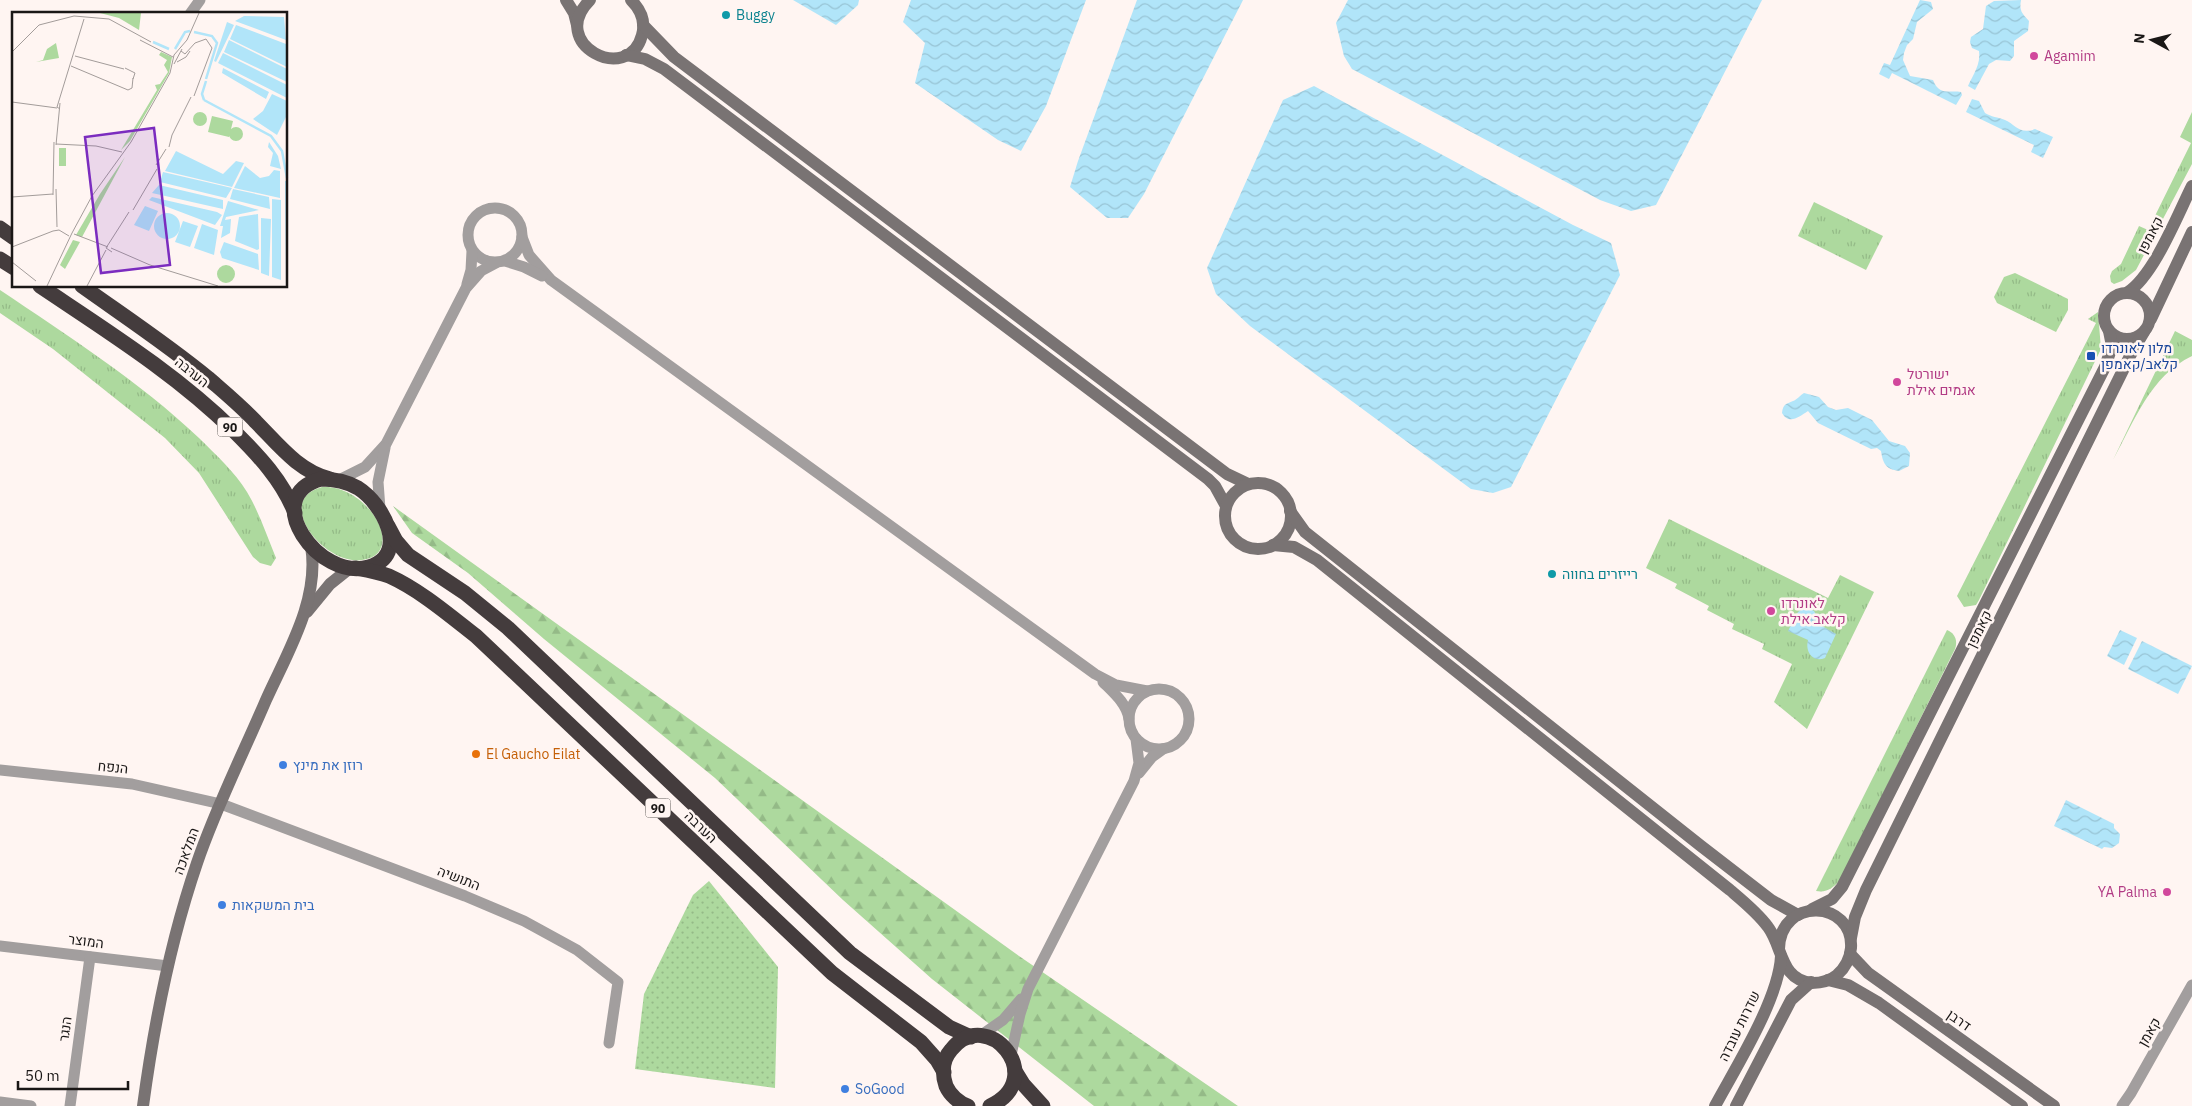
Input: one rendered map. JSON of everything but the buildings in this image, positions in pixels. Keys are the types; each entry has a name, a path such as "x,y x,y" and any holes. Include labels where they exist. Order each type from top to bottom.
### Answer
{"highway":[{"path":"0,228 12,237"},
{"path":"0,259 12,267"},
{"name":"הערבה","path":"43,288 146,358 209,407 272,472 295,513"},
{"name":"הערבה","path":"85,288 164,344 208,379 254,420 300,466 317,475 334,480"},
{"path":"295,513 295,505 301,490 313,481 334,480"},
{"name":"90","path":"295,513 299,530 310,546 328,560 353,568 371,566 384,557 390,543 388,526 380,509 357,488 334,480"},
{"name":"הערבה","path":"388,526 403,550 465,593 508,628 850,953 949,1027 975,1036 988,1036 999,1041 1011,1055"},
{"name":"הערבה","path":"353,568 377,572 399,582 449,615 476,636 832,973 921,1042 938,1060 944,1072 947,1089 955,1098 968,1106"},
{"path":"944,1072 943,1066 948,1054 955,1045 975,1036"},
{"path":"1011,1055 1015,1071 1027,1090 1043,1106"},
{"path":"990,1106 1000,1102 1008,1093 1014,1083 1015,1071"}],"street":[{"path":"191,12 200,0"},
{"path":"566,0 574,12 582,43 594,54 604,59 626,56 635,49 641,40 643,25 639,8 632,0"},
{"path":"578,27 579,16 590,0"},
{"path":"643,25 663,47 682,63 1227,474 1248,484"},
{"path":"626,56 645,59 672,75 1208,479 1215,486 1226,506"},
{"name":"קאמפן","path":"2128,292 2136,287 2149,271 2192,186"},
{"path":"551,280 529,255 522,237 520,223 514,216 498,208 489,208 474,218 469,226 468,243 472,251 487,262 500,262 524,267 551,280 1095,674 1116,685 1147,691 1163,689 1171,691 1183,701 1188,713 1188,727 1185,734 1175,744 1163,749 1146,763 1134,781 1028,989 1020,1014 1011,1055"},
{"name":"קאמפן","path":"1851,949 1855,917 1866,890 2132,352 2147,327 2192,232"},
{"path":"466,288 481,271 500,262 518,250 522,237"},
{"path":"334,480 365,467 386,444 466,288 471,270 472,251"},
{"path":"2128,292 2142,298 2147,303 2150,311 2147,327 2130,339 2115,336 2109,331 2104,317 2105,309 2114,296 2128,292"},
{"name":"קאמפן","path":"1803,913 1828,902 1842,887 2105,366 2112,346 2109,331"},
{"path":"380,509 378,482 386,444"},
{"path":"1290,511 1288,529 1282,539 1262,549 1251,548 1241,544 1227,528 1225,517 1226,506 1231,496 1239,488 1259,482 1270,484 1286,498 1290,511 1298,525 1313,538 1771,900 1803,913 1827,912 1839,919 1847,930 1851,949 1842,970 1828,980"},
{"path":"1273,545 1294,547 1317,560 1730,890 1767,925 1792,974 1811,982 1828,980 1848,985 1879,1003 2022,1106"},
{"name":"המלאכה","path":"143,1106 168,966 190,887 221,804 302,620 312,574 310,546"},
{"name":"המלאכה","path":"302,620 324,590 353,568"},
{"path":"1095,674 1128,712 1131,730 1136,739 1139,763 1134,781"},
{"path":"1129,719 1134,702 1147,691"},
{"path":"1136,739 1146,746 1163,749"},
{"name":"הנפח","path":"0,770 144,786 221,804"},
{"name":"התושיה","path":"221,804 465,896 524,921 559,939 618,982 609,1043"},
{"path":"1780,953 1784,928 1803,913"},
{"name":"המוצר","path":"0,946 168,966"},
{"name":"דרבן","path":"1851,949 1868,973 2054,1106"},
{"name":"שדרות עובדה","path":"1715,1106 1766,1008 1778,977 1780,953"},
{"name":"הנגר","path":"70,1106 90,957"},
{"path":"1736,1106 1791,1000 1811,982"},
{"name":"קאמן","path":"2122,1106 2192,985"},
{"path":"975,1036 1003,1020 1028,989"},
{"name":"קאמן","path":"2126,1106 2131,1093"},
{"path":"0,1102 31,1106"}],"green space":[{"path":"2192,112 2192,164 2136,270 2122,281 2114,284 2111,282 2110,276 2112,271 2121,264 2139,226 2148,230 2191,143 2180,137"},
{"path":"1814,202 1883,236 1866,270 1798,236"},
{"path":"2015,273 2068,299 2068,310 2056,332 1997,303 1994,297 2004,277"},
{"path":"0,290 128,378 176,417 231,470 247,492 263,524 276,558 271,566 260,563 253,557 199,473 165,438 53,349 0,313"},
{"path":"2098,312 2101,349 1979,600 1976,605 1964,607 1957,596 2096,323 2088,319"},
{"path":"2175,331 2192,340 2192,356 2165,375 2154,388 2136,416 2113,460"},
{"path":"322,487 339,489 355,496 367,507 377,520 382,533 382,546 375,555 362,560 347,559 333,553 319,543 309,531 303,517 302,505 308,494"},
{"path":"393,506 1019,956 1238,1106 1094,1106 932,979 843,900 715,778 544,639 468,573 412,533"},
{"path":"1669,519 1828,598 1840,575 1874,592 1807,729 1774,702 1792,664 1762,649 1764,644 1732,629 1734,624 1707,610 1709,606 1675,588 1677,584 1646,568"},
{"path":"1947,630 1955,638 1955,649 1840,880 1830,889 1816,891"},
{"path":"709,881 778,967 775,1088 635,1069 644,994 693,895"}],"water":[{"path":"793,0 859,0 858,5 836,25"},
{"path":"911,0 1086,0 1046,106 1021,151 998,140 915,83 925,43 903,22"},
{"path":"1137,0 1243,0 1144,194 1128,218 1107,218 1070,187"},
{"path":"1348,0 1762,0 1656,205 1631,211 1600,200 1352,69 1344,56 1336,23"},
{"path":"1920,0 1931,2 1933,9 1917,22 1913,39 1907,45 1903,60 1910,76 1933,80 1935,85 1941,90 1961,92 1962,95 1956,105 1892,73 1889,79 1879,74 1884,63 1890,65"},
{"path":"2021,0 2020,7 2029,21 2028,31 2014,41 2014,56 2010,61 1996,60 1989,64 1975,90 1968,86 1978,65 1979,51 1972,48 1970,42 1971,37 1983,29 1986,6 1994,1"},
{"path":"1314,86 1573,225 1611,243 1620,275 1511,487 1493,493 1471,489 1250,326 1216,294 1207,268 1283,100"},
{"path":"1972,99 1979,101 1985,113 2005,120 2018,129 2030,131 2035,129 2053,137 2043,158 2031,152 2034,145 1966,112"},
{"path":"1804,393 1819,397 1828,407 1836,410 1848,408 1872,420 1889,441 1905,446 1910,453 1909,466 1899,471 1891,469 1886,465 1881,451 1877,448 1871,449 1818,423 1808,411 1794,419 1785,417 1782,413 1784,406 1796,400"},
{"path":"1806,607 1814,611 1822,626 1836,634 1825,658 1816,659 1810,655 1807,644 1808,640 1788,631 1798,612"},
{"path":"2120,630 2137,638 2124,665 2107,656"},
{"path":"2142,641 2192,666 2178,694 2128,669"},
{"path":"2066,800 2114,824 2114,828 2120,834 2119,843 2112,848 2104,847 2102,849 2054,826"}],"place":[{"name":"Buggy","path":"726,15"},
{"name":"Agamim","path":"2034,56"},
{"name":"מלון לאונרדו קלאב/קאמפן","path":"2091,356"},
{"name":"ישורטל אגמים אילת","path":"1897,382"},
{"name":"רייזרים בחווה","path":"1552,574"},
{"name":"לאונרדו קלאב אילת","path":"1771,611"},
{"name":"El Gaucho Eilat","path":"476,754"},
{"name":"רוזן את מינץ","path":"283,765"},
{"name":"YA Palma","path":"2167,892"},
{"name":"בית המשקאות","path":"222,905"},
{"name":"SoGood","path":"845,1089"}]}
